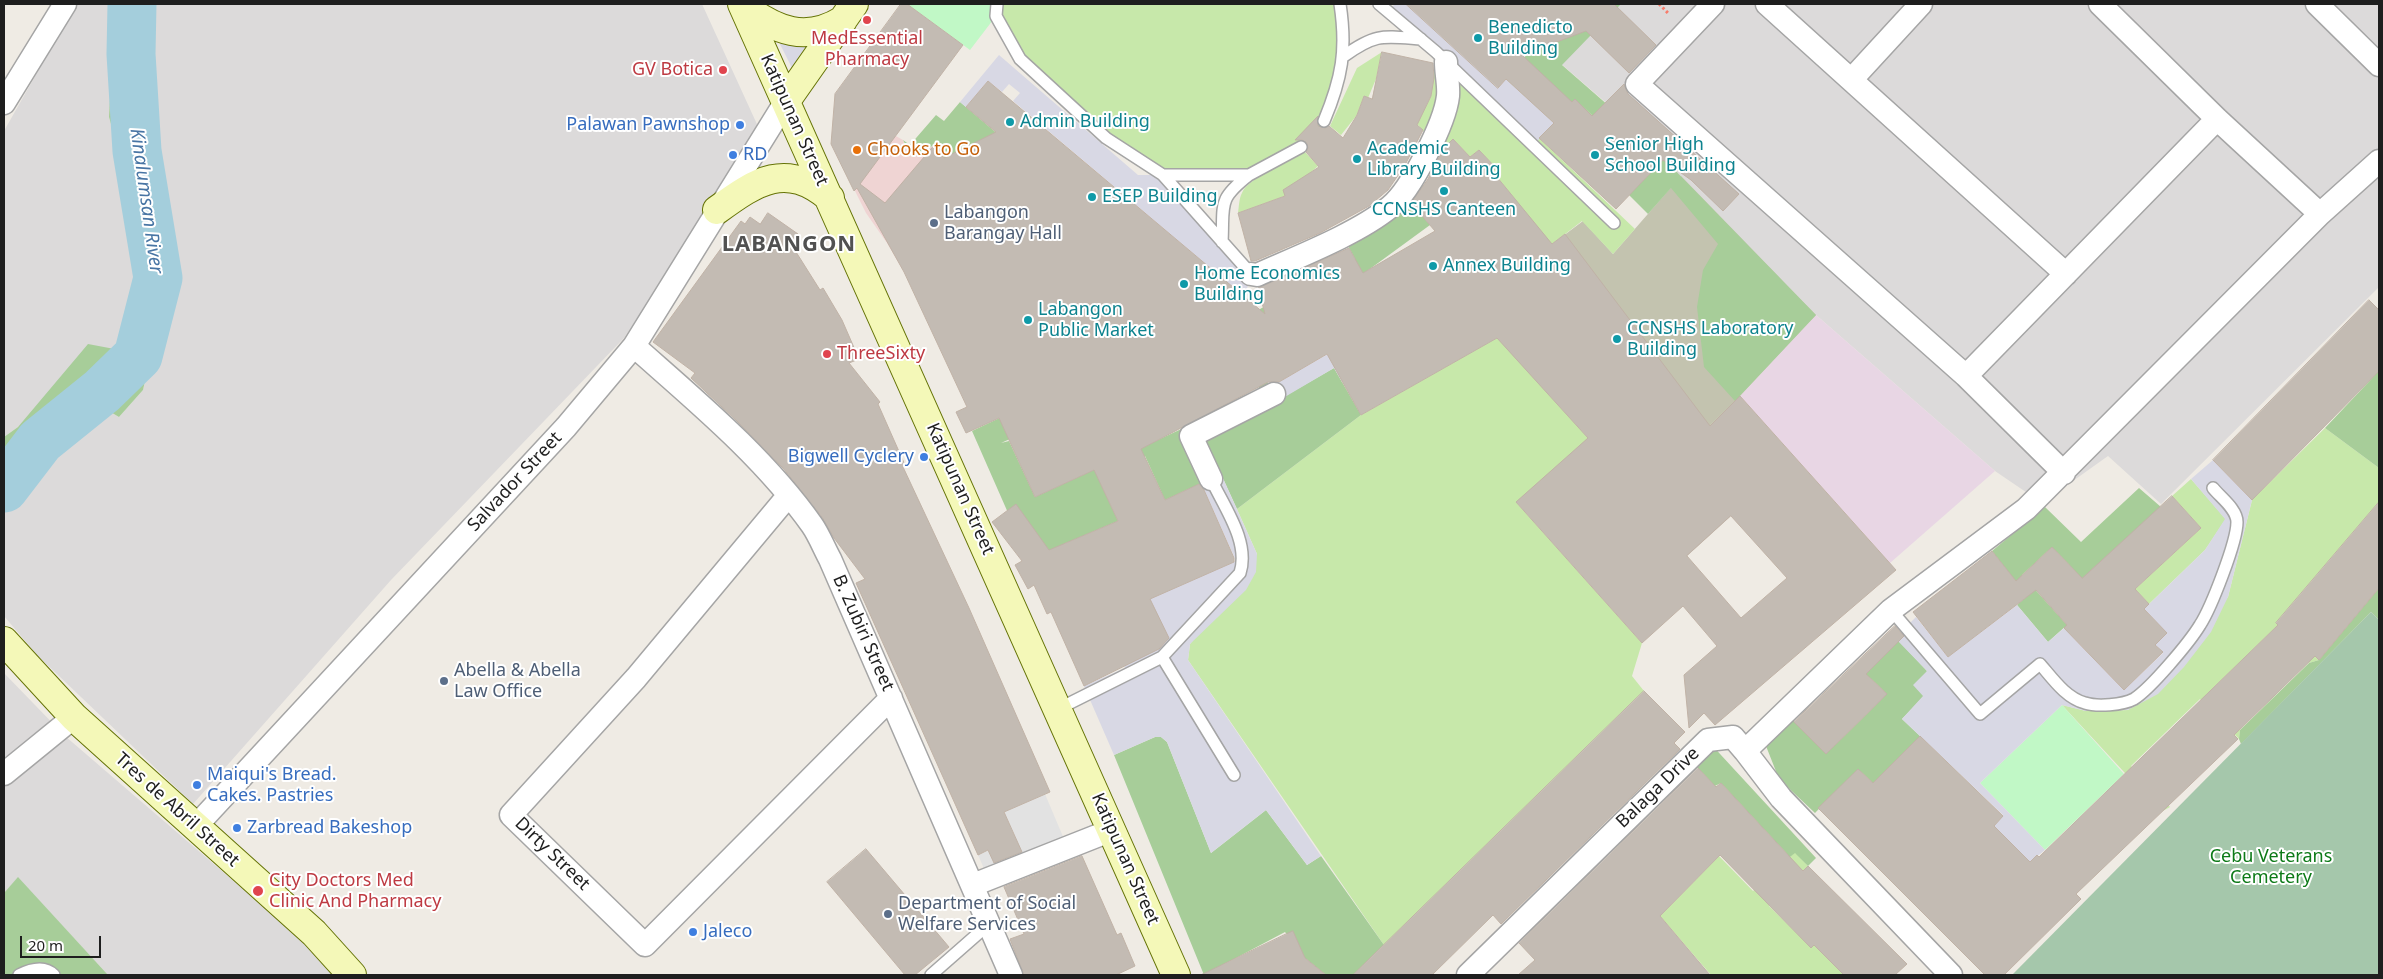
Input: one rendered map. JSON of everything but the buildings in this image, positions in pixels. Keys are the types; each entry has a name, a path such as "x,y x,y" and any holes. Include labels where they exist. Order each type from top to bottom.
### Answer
{"main road":[{"path":"743,5 775,26 799,32 826,29 849,12"},
{"name":"Katipunan Street","path":"743,5 1176,975"},
{"path":"786,101 849,12"},
{"path":"717,210 755,184 781,177 798,179 816,187 830,198"},
{"name":"Tres de Abril Street","path":"4,641 74,716 314,933 352,975"}],"street":[{"path":"4,103 65,4"},
{"path":"1713,4 1637,84 1966,376 2064,473"},
{"path":"1767,4 2066,274"},
{"path":"1852,79 1921,4"},
{"path":"2100,4 2217,119 2320,214"},
{"path":"2317,4 2379,65"},
{"path":"1251,274 1257,275 1352,231 1390,207 1417,171 1442,119 1448,96 1446,62"},
{"name":"Salvador Street","path":"195,827 566,427 634,346 786,101"},
{"path":"1966,376 2217,119"},
{"path":"1745,750 1891,610 2026,509 2064,473 2320,214 2379,161"},
{"name":"B. Zubiri Street","path":"634,346 739,441 813,526 830,559 1011,975"},
{"path":"1211,479 1191,436 1274,394"},
{"name":"Dirty Street","path":"788,496 636,678 511,815 645,945 891,698"},
{"path":"4,774 74,716"},
{"name":"Balaga Drive","path":"1468,975 1708,740 1732,737 1745,750 1780,798 1951,975"},
{"path":"973,885 1112,830"}],"lane":[{"path":"997,4 996,16 1020,59 1106,138 1163,175 1251,274"},
{"path":"1324,122 1334,98 1344,56 1345,34 1340,4"},
{"path":"1379,4 1446,62 1614,223"},
{"path":"1344,56 1365,41 1385,36 1421,39"},
{"path":"1222,242 1224,199 1231,188 1249,175 1301,147"},
{"path":"1163,175 1249,175"},
{"path":"1058,709 1162,657 1230,586 1240,573 1244,561 1241,542 1211,479"},
{"path":"1891,610 1980,714 2040,664 2064,691 2086,704 2119,704 2133,700 2148,688 2200,625 2228,559 2237,521 2234,513 2213,488"},
{"path":"1162,657 1234,775"},
{"path":"931,975 989,924"},
{"path":"19,975 30,969 50,972 54,975"}],"shaded area":[{"path":"76,4 114,4 109,117 134,206 145,285 125,351 4,437 4,131"},
{"path":"143,4 702,4 761,133 624,338 391,580 193,804 37,655 4,616 4,501 37,456 102,407 119,417 143,390 150,359 176,294 151,180 139,16"},
{"path":"1395,4 1406,4 1498,88 1506,79 1554,123 1533,146 1388,11"},
{"path":"1492,4 2379,4 2379,287 2161,504 2108,456 2042,503 1995,471 1816,315 1626,120"},
{"path":"774,33 814,36 794,72 783,50"},
{"path":"999,55 1138,175 1163,175 1251,274 1249,285 1242,295 1013,101 1020,93 1009,84 1002,92 988,81 966,107 960,102"},
{"name":"Labangon Barangay Hall","path":"894,135 903,140 912,157 936,144 1028,213 904,272 866,213 851,183"},
{"name":"CCNSHS Laboratory Building","path":"1681,176 1816,315 1740,396 1678,457 1531,260 1583,221 1613,254"},
{"path":"1407,309 1357,373 1342,382 1334,368 1278,401 1270,387"},
{"path":"1816,315 1995,471 1890,563 1740,396"},
{"path":"2213,460 2252,500 2228,597 2211,632 2184,667 2158,694 2128,710 2086,711 2062,705 1980,783 2045,850 2030,862 1994,826 2003,815 1902,719 1923,696 1913,685 1927,671 1895,638 1916,617 1948,657 2017,605 2048,642 2064,628 2124,690 2163,653 2155,645 2166,633 2144,609 2205,550 2225,519 2191,479"},
{"path":"1221,474 1257,554 1256,572 1246,590 1190,644 1188,660 1321,856 1307,865 1266,810 1211,853 1167,742 1161,737 1155,737 1114,755 1084,686 1125,668 1116,648 1128,608 1236,561 1201,483"},
{"path":"4,673 65,736 308,945 335,975 108,975 18,878 4,893"},
{"path":"1045,794 1064,839 986,873 978,855 1016,838 1004,812"}],"green space":[{"path":"114,4 143,4 139,17 151,180 176,294 150,359 143,390 119,417 102,407 37,456 4,501 4,437 18,427 88,344 125,351 145,285 134,206 109,117"},
{"path":"907,4 997,4 996,16 970,50"},
{"path":"998,4 1340,4 1345,34 1324,121 1314,136 1301,147 1249,175 1163,175 1106,138 1020,59 998,18"},
{"path":"1474,4 1621,4 1562,65 1633,127 1816,315 1735,401 1704,367 1697,307 1703,270 1718,244 1671,188 1648,214 1629,195 1651,172 1575,99 1554,123 1506,79 1529,52"},
{"path":"1382,52 1376,79 1368,98 1364,96 1357,115 1341,135 1330,126 1357,68"},
{"path":"1436,52 1534,145 1539,138 1635,229 1613,254 1582,221 1551,245 1492,171 1495,168 1479,150 1470,157 1453,139 1441,151 1417,124 1431,96"},
{"path":"960,102 1032,163 1208,350 1001,443 1009,441 1035,497 1261,392 1234,337 1249,329 1260,309 1355,259 1344,238 1408,199 1430,225 1363,274 1243,341 1278,400 1334,368 1361,415 1237,509 1221,474 1165,500 1145,456 1098,477 1118,521 1064,544 1095,614 1060,631 972,431 1154,345 944,158 936,144 912,157 903,140 910,145 936,115 944,121"},
{"path":"1305,152 1318,166 1285,196 1238,213 1240,197 1252,181"},
{"path":"1498,337 1634,489 1516,502 1642,643 1632,676 1644,691 1384,945 1188,660 1190,644 1257,554 1237,509 1361,415"},
{"path":"2379,371 2379,468 2325,428"},
{"path":"2325,428 2379,468 2379,502 2276,623 2319,660 2309,663 2275,628 2206,695 2240,730 2239,739 2200,699 2131,766 2170,807 2161,812 2062,705 2086,711 2128,710 2228,597 2252,500"},
{"path":"2191,479 2226,519 2205,550 2149,604 2135,589 2201,528 2172,496"},
{"path":"2139,488 2161,507 2138,586 2135,589 2098,595 2052,547 2022,575 2067,625 2048,642 2017,605 2027,596 1992,551 2045,507 2081,542"},
{"path":"2379,588 2379,620 2371,612 2241,744 2239,739 2240,730 2309,663 2319,660"},
{"name":"Cebu Veterans Cemetery","path":"2371,612 2379,620 2379,975 2012,975"},
{"path":"1899,641 1927,671 1924,696 1902,719 1920,736 1873,783 1858,769 1815,813 1779,779 1766,746 1792,719 1826,754 1887,694 1866,674"},
{"path":"2062,705 2124,774 2045,850 1980,783"},
{"path":"1155,737 1161,737 1167,742 1211,853 1266,810 1307,865 1321,856 1384,945 1353,975 1326,975 1305,958 1285,932 1204,975 1114,755"},
{"path":"1709,742 1816,858 1808,866 1795,853 1790,857 1721,783 1715,786 1691,761"},
{"path":"1795,852 1808,866 1769,906 1811,947 1814,945 1844,975 1711,975 1660,916 1719,856 1753,891"},
{"path":"18,877 108,975 4,975 4,893"}],"waterway":[{"name":"Kinalumsan River","path":"4,488 40,441 102,391 138,356 158,278 137,151 131,54 132,4"}],"place":[{"name":"MedEssential Pharmacy","path":"867,20"},
{"name":"Benedicto Building","path":"1478,38"},
{"name":"GV Botica","path":"723,70"},
{"name":"Admin Building","path":"1010,122"},
{"name":"Palawan Pawnshop","path":"740,125"},
{"name":"Chooks to Go","path":"857,150"},
{"name":"RD","path":"733,155"},
{"name":"Senior High School Building","path":"1595,155"},
{"name":"Academic Library Building","path":"1357,159"},
{"name":"CCNSHS Canteen","path":"1444,191"},
{"name":"ESEP Building","path":"1092,197"},
{"name":"Labangon Barangay Hall","path":"934,223"},
{"name":"Annex Building","path":"1433,266"},
{"name":"Home Economics Building","path":"1184,284"},
{"name":"Labangon Public Market","path":"1028,320"},
{"name":"CCNSHS Laboratory Building","path":"1617,339"},
{"name":"ThreeSixty","path":"827,354"},
{"name":"Bigwell Cyclery","path":"924,457"},
{"name":"Abella & Abella Law Office","path":"444,681"},
{"name":"Maiqui's Bread. Cakes. Pastries","path":"197,785"},
{"name":"Zarbread Bakeshop","path":"237,828"},
{"name":"City Doctors Med Clinic And Pharmacy","path":"258,891"},
{"name":"Department of Social Welfare Services","path":"888,914"},
{"name":"Jaleco","path":"693,932"}],"district":[{"name":"LABANGON","path":"789,245"}]}
